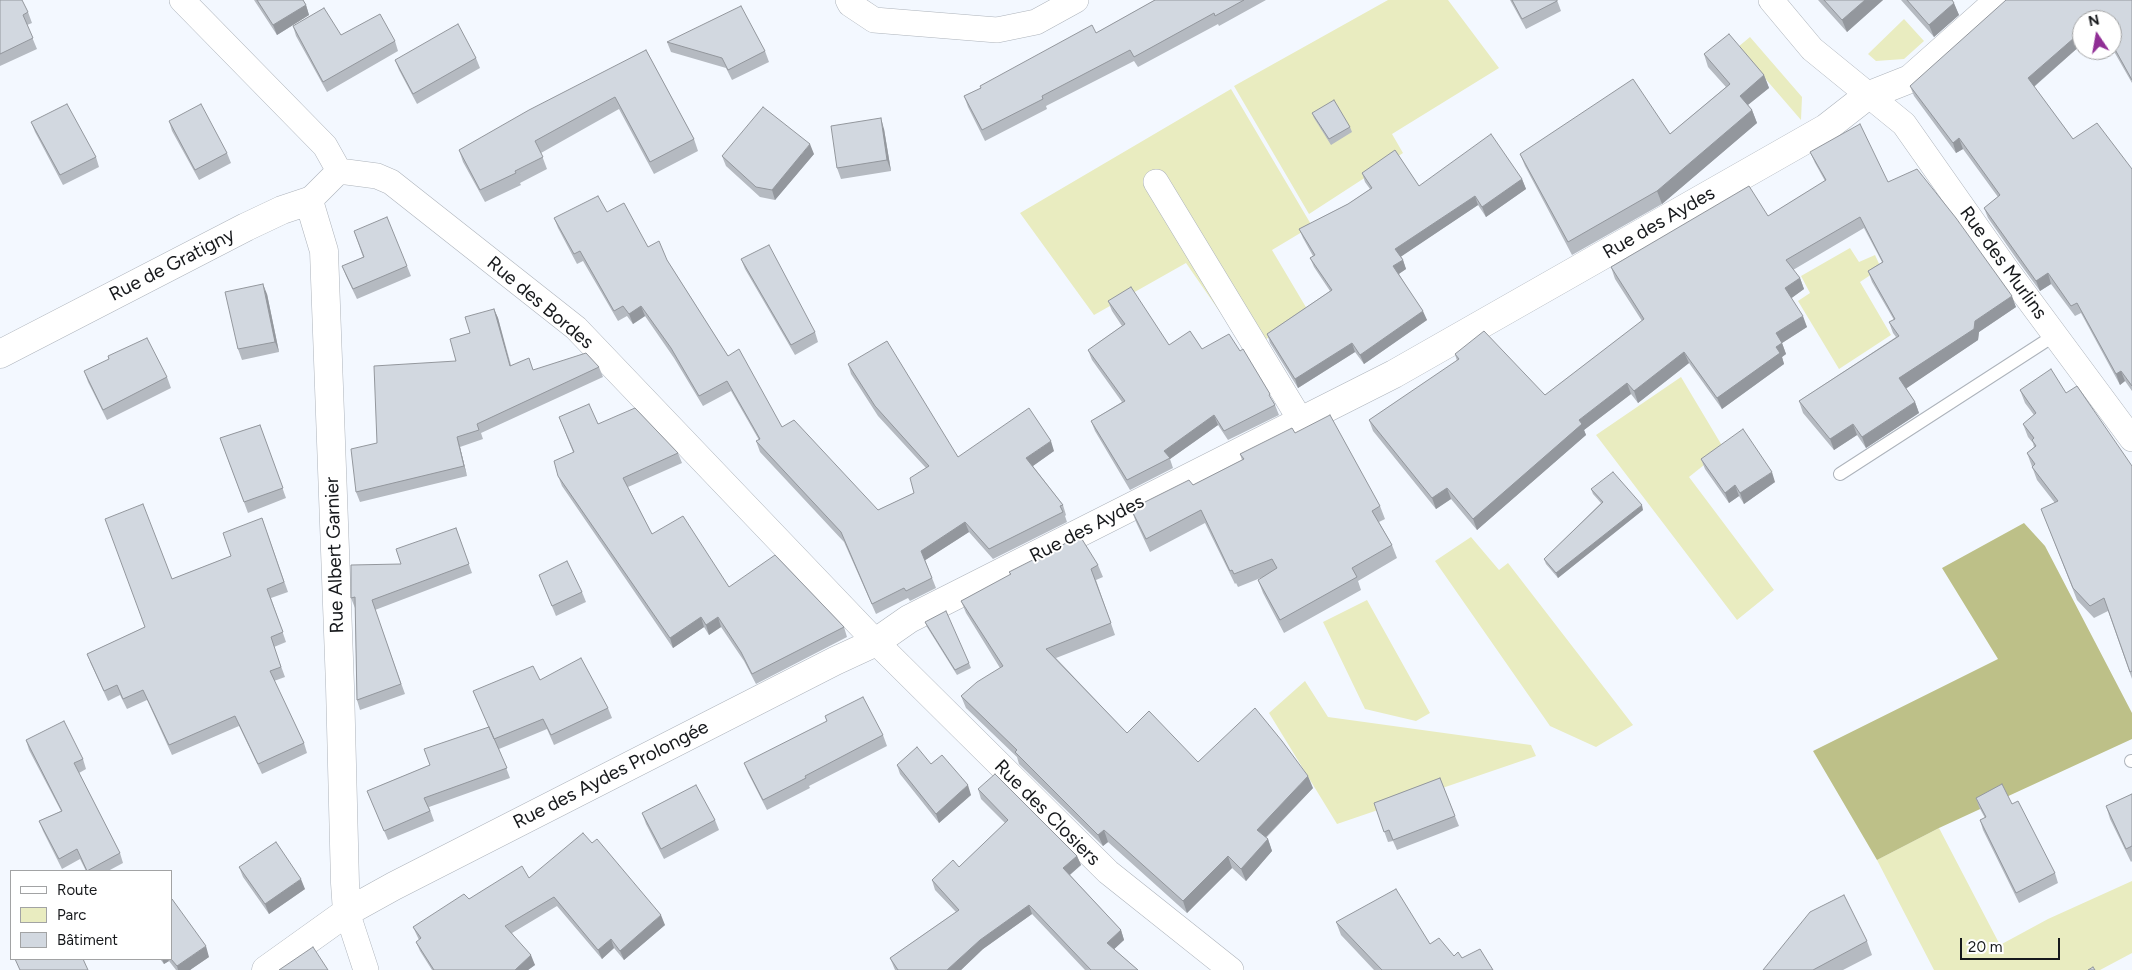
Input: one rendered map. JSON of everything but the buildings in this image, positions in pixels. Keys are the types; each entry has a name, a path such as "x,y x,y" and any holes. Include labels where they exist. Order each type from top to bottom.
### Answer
{"street":[{"path":"182,0 325,146 339,170"},
{"path":"848,0 850,4 874,20 997,30 1036,22 1076,0"},
{"name":"Rue des Murlins","path":"1772,0 1812,49 1867,96 1904,124 2006,269 2132,439"},
{"name":"Rue des Aydes","path":"876,642 909,619 1394,374 1826,128 1867,96 1910,79 1999,0"},
{"name":"Rue de Gratigny","path":"0,354 246,227 282,210 309,201 339,170"},
{"name":"Rue des Bordes","path":"339,170 377,176 391,182 576,328 876,642"},
{"path":"1156,182 1301,421"},
{"name":"Rue Albert Garnier","path":"309,201 324,251 340,686 345,882 348,912"},
{"name":"Rue des Aydes Prolongée","path":"266,970 348,912 456,854 835,661 876,642"},
{"name":"Rue des Closiers","path":"876,642 1108,872 1231,970"},
{"path":"348,912 366,970"}],"lane":[{"path":"1840,474 2055,334"}],"green space":[{"path":"1388,0 1448,0 1499,68 1392,134 1403,153 1309,214 1234,86"},
{"path":"1904,19 1924,41 1904,59 1876,61 1868,54"},
{"path":"1750,37 1802,97 1801,120 1738,47"},
{"path":"1231,89 1312,226 1272,250 1307,309 1265,340 1231,328 1186,263 1094,315 1020,213"},
{"path":"1850,248 1859,262 1875,255 1881,268 1860,282 1891,335 1839,369 1798,301 1810,293 1801,276"},
{"path":"1681,377 1724,449 1689,477 1774,590 1737,620 1596,435"},
{"path":"2024,523 2045,546 2132,713 2132,739 1939,828 1877,860 1813,751 1998,659 1942,568"},
{"path":"1471,537 1499,570 1508,563 1633,725 1596,747 1550,726 1435,561"},
{"path":"1367,600 1430,713 1416,721 1365,709 1323,622"},
{"path":"1305,681 1328,717 1531,745 1536,756 1337,824 1269,713"},
{"path":"1939,828 2000,945 2048,919 2132,881 2132,953 2100,970 1934,970 1877,860"}]}
